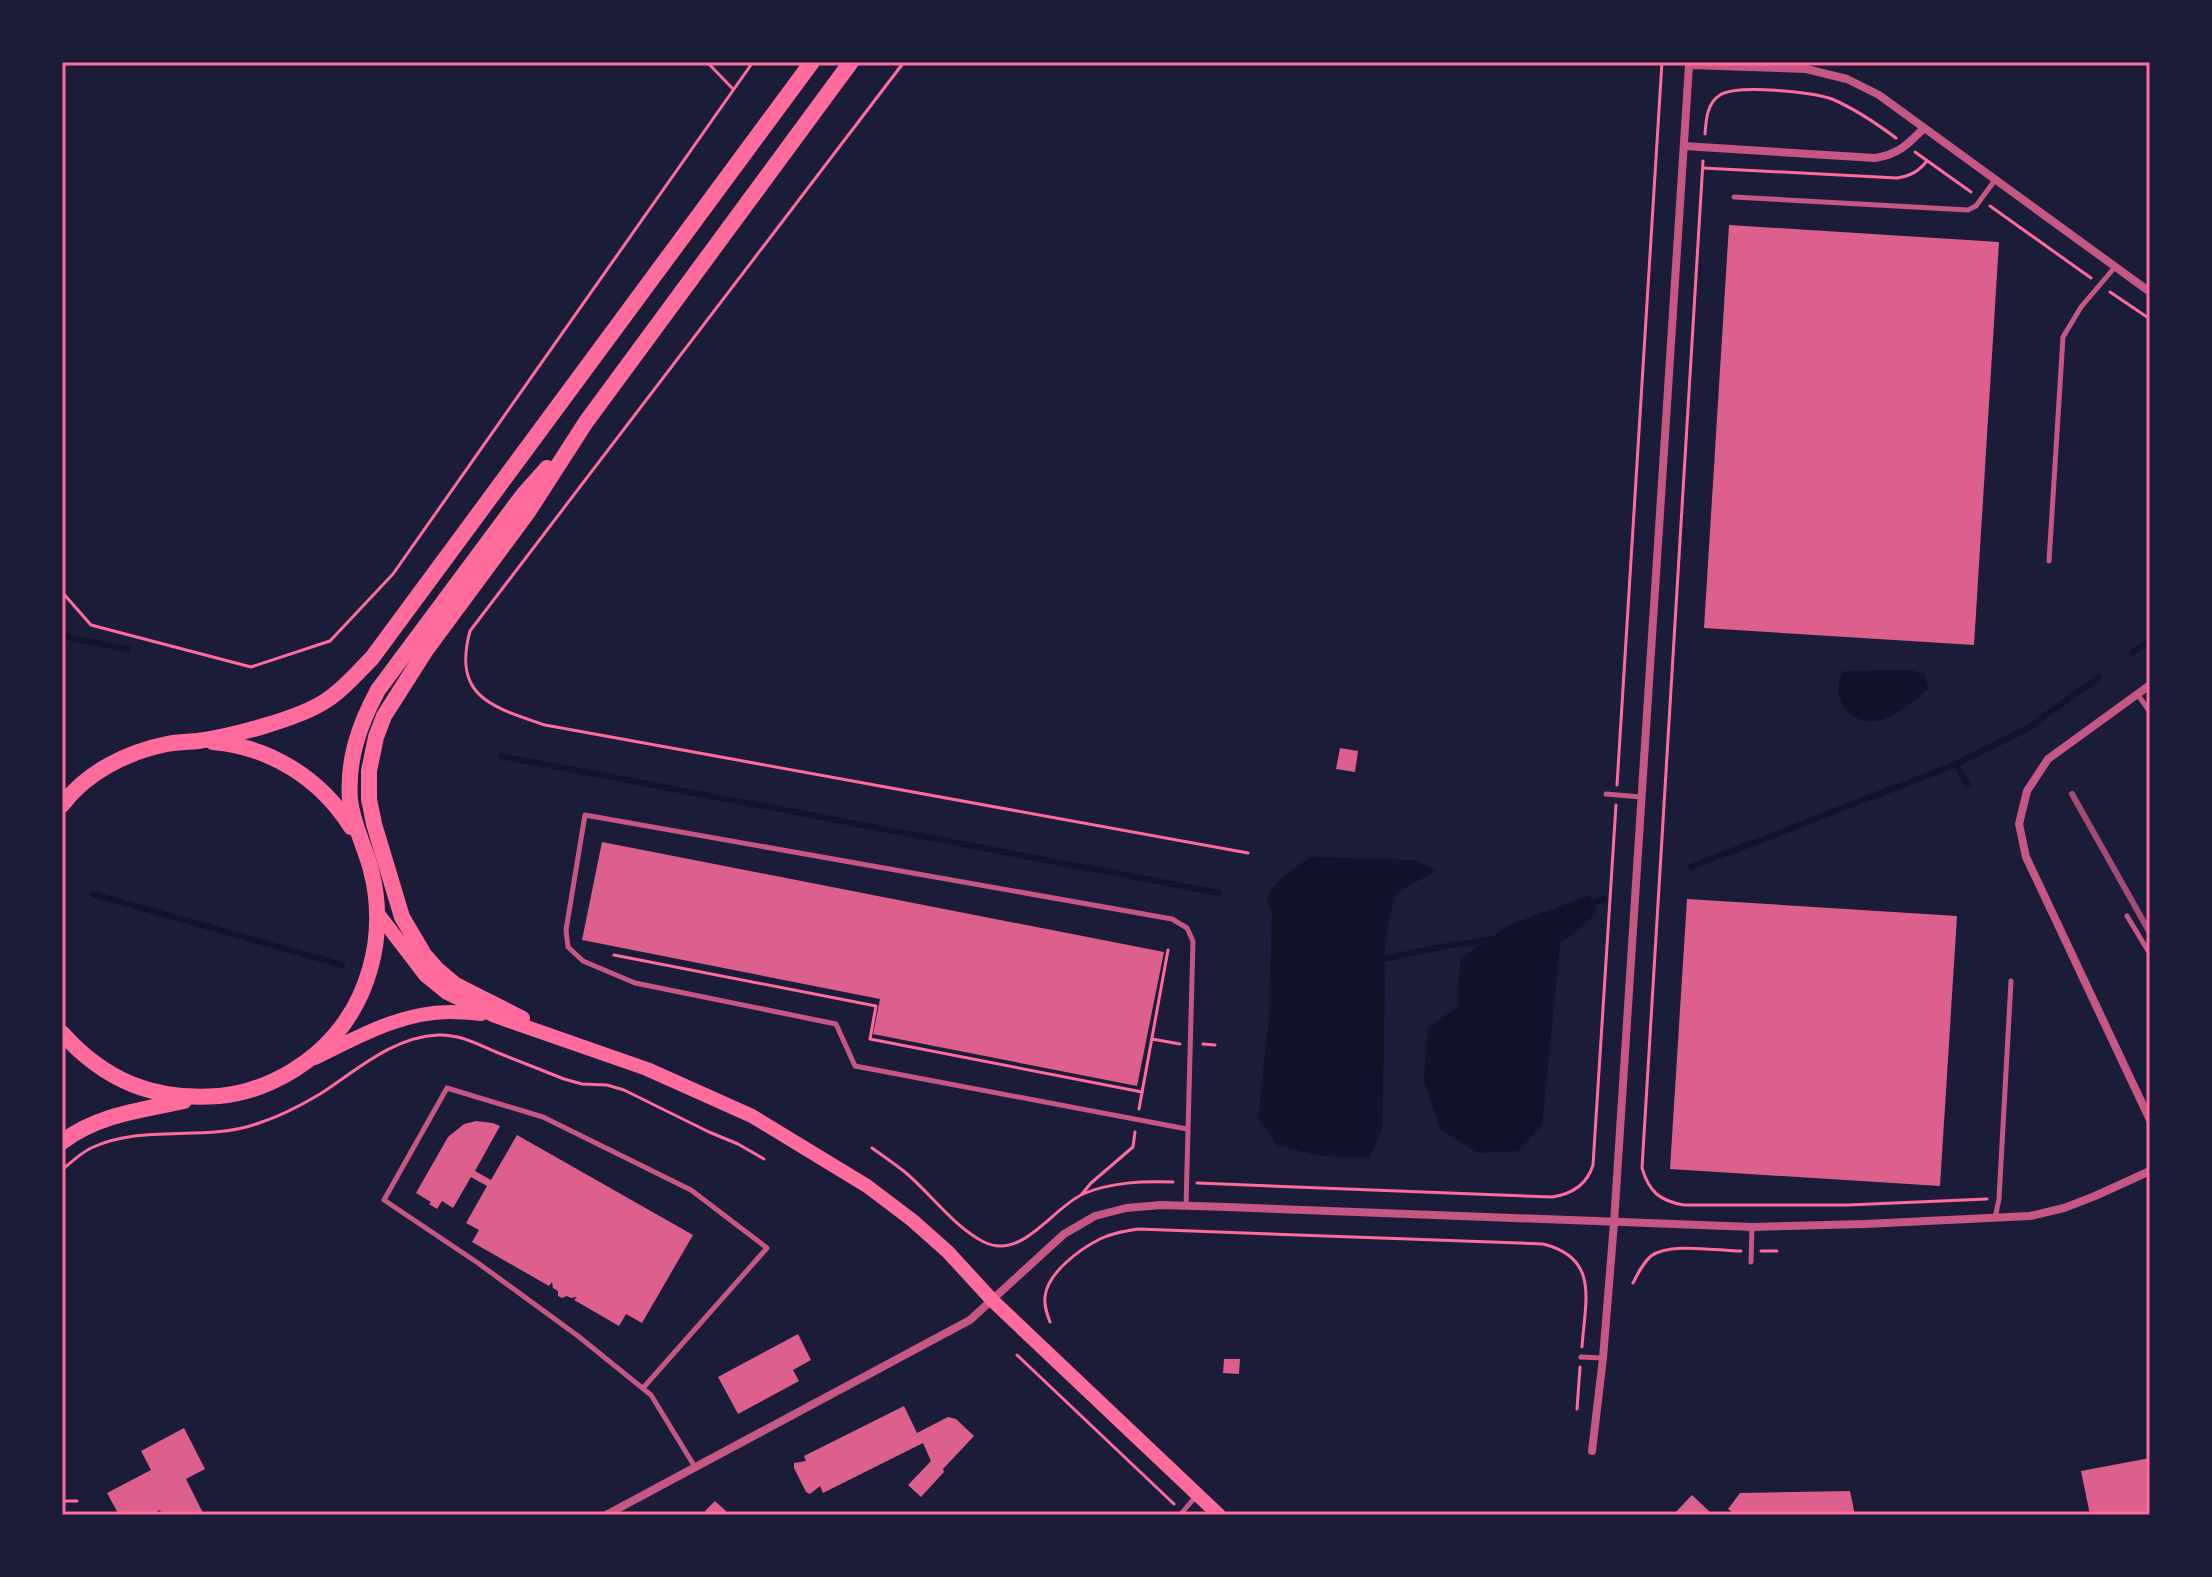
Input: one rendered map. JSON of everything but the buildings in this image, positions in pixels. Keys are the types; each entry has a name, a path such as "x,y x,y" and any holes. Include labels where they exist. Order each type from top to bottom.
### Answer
{"highway":[{"path":"62,805 89,778 141,750 170,743 199,741 277,722 306,711 327,700 372,658 812,62"},
{"path":"422,951 402,917 369,799 369,771 384,716 426,650 528,512 586,422 851,62"},
{"path":"62,1142 79,1129 113,1116 255,1089 281,1078 304,1064 327,1044 347,1020 362,993 372,965 377,935 371,869 352,812 350,774 357,737 378,690 523,495 586,422"},
{"path":"199,741 242,747 293,767 319,787 341,811 359,839"},
{"path":"62,1033 81,1054 106,1073 166,1095 197,1098"}],"main road":[{"path":"62,789 89,778"},
{"path":"376,911 425,975 447,993 495,1016 647,1069 752,1116 867,1186 948,1252 993,1301 1219,1515"},
{"path":"422,951 456,984 566,1039"},
{"path":"304,1064 398,1020 451,1012 495,1016"}],"street":[{"path":"1592,1451 1614,1223 1689,65 1806,69 1847,79 1879,95 2150,292"},
{"path":"1684,146 1875,158 1891,156 1924,128"},
{"path":"2150,685 2048,759 2027,791 2019,824 2026,857 2150,1120"},
{"path":"606,1515 970,1320 1064,1234 1095,1216 1126,1208 1186,1206 1752,1227 1995,1219 2030,1216 2064,1208 2150,1171"}],"lane":[{"path":"1734,197 1968,210 1976,206 1995,180"},
{"path":"2049,561 2063,337 2081,307 2116,266"},
{"path":"2137,694 2150,712"},
{"path":"1606,794 1641,797"},
{"path":"1186,1206 1193,941 1187,928 1172,919 585,815 566,930 568,947 583,961 635,983 836,1024 855,1066 1187,1129"},
{"path":"2127,916 2150,954"},
{"path":"1995,1219 1999,1199 2011,981"},
{"path":"643,1388 767,1248 691,1190 543,1117 447,1088 384,1200 491,1272 643,1388 651,1395 695,1467"},
{"path":"1751,1262 1752,1227"},
{"path":"1581,1357 1603,1358"},
{"path":"1181,1514 1198,1494"}],"path":[{"path":"707,62 733,89"},
{"path":"62,592 91,625 251,667 330,641 393,574 753,62"},
{"path":"904,62 470,631 465,652 468,679 480,695 498,709 545,725 1248,853"},
{"path":"872,1148 907,1174 974,1237 988,1245 1000,1247 1025,1239 1082,1194 1127,1183 1552,1197 1578,1188 1586,1180 1593,1165 1662,62"},
{"path":"1999,1199 1848,1205 1684,1205 1671,1203 1652,1191 1642,1168 1704,147 1706,118 1711,105 1719,96 1729,92 1805,92 1828,98 1864,115 2150,319"},
{"path":"1703,168 1897,178 1920,170 1927,161"},
{"path":"1082,1194 1133,1147 1168,950"},
{"path":"614,955 876,1006 870,1039 1142,1092"},
{"path":"62,1170 90,1148"},
{"path":"1050,1322 1044,1296 1058,1271 1083,1249 1120,1232 1153,1230 1543,1244 1571,1255 1580,1265 1585,1279 1577,1409"},
{"path":"1633,1283 1652,1256 1664,1250 1777,1251"},
{"path":"1017,1355 1181,1514"},
{"path":"62,1501 77,1501"}],"shaded area":[{"path":"1911,670 1924,674 1928,689 1896,713 1881,720 1865,721 1849,713 1843,706 1838,689 1844,671"},
{"path":"1311,857 1415,860 1436,871 1396,893 1390,915 1385,960 1382,1129 1369,1158 1320,1156 1277,1145 1258,1119 1269,1019 1272,913 1268,894 1278,882"},
{"path":"1590,895 1597,913 1560,944 1542,1125 1518,1151 1478,1153 1440,1129 1424,1080 1428,1027 1458,1007 1460,959 1509,925"}],"waterway":[{"path":"62,636 128,649"},
{"path":"2133,652 2150,640"},
{"path":"1691,867 1956,764 2025,730 2099,677"},
{"path":"501,756 1219,893"},
{"path":"1956,764 1967,784"},
{"path":"93,894 342,965"},
{"path":"1588,905 1604,899"},
{"path":"1379,965 1383,959 1495,939"}],"railway":[{"path":"2072,794 2150,933"}]}
